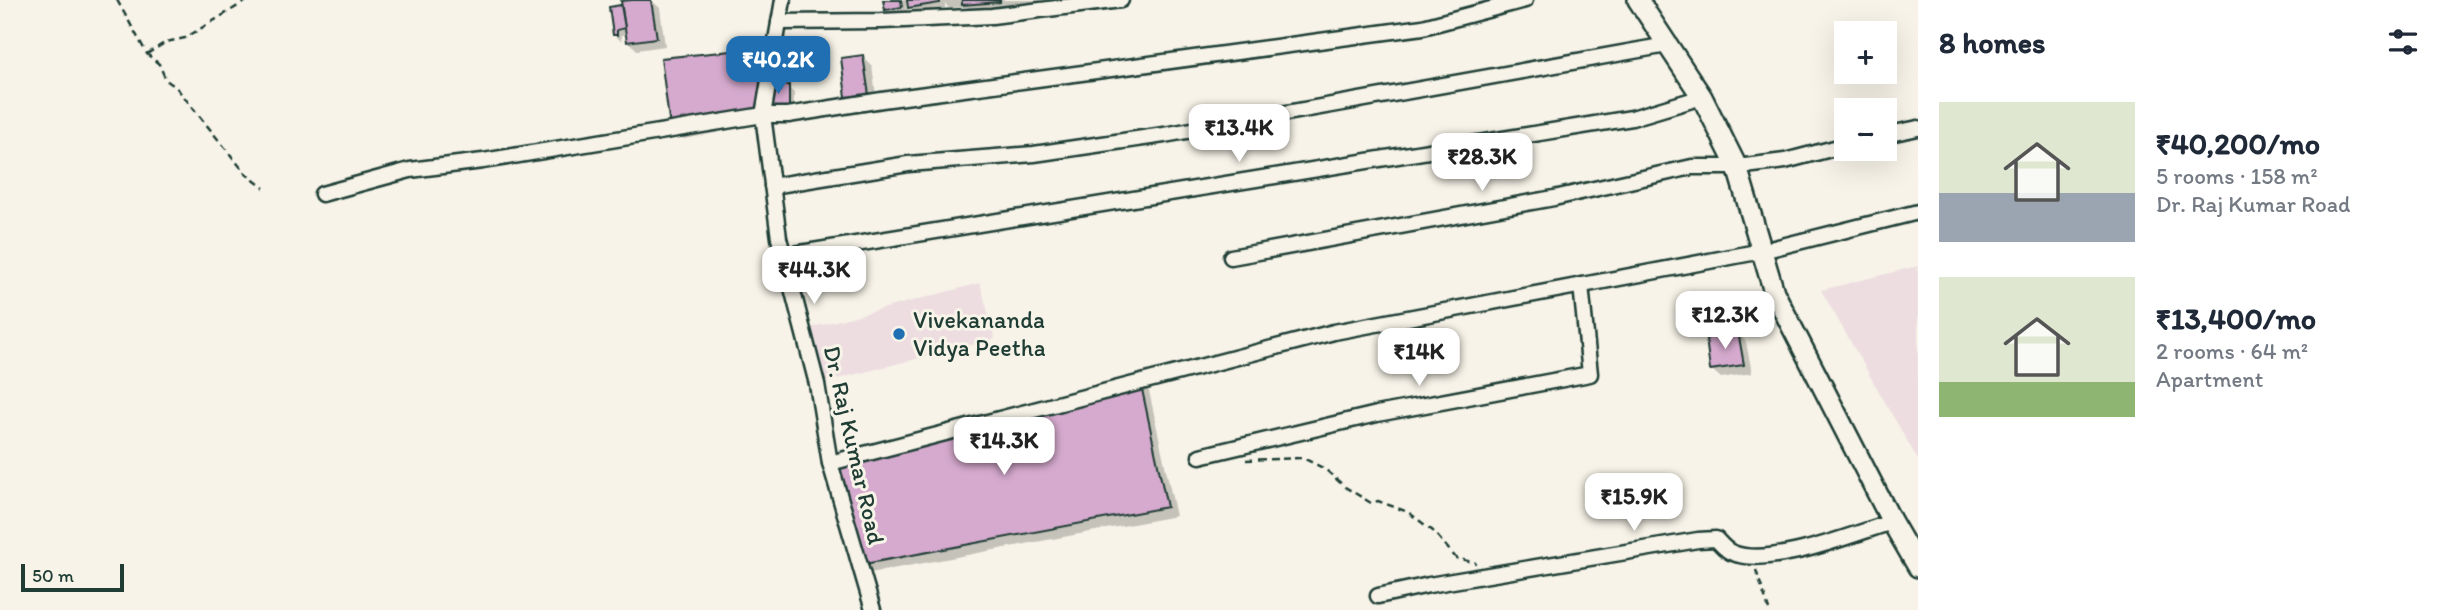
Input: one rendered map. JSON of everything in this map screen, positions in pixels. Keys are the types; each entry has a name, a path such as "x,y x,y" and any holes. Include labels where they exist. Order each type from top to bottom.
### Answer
{"main road":[{"path":"1638,0 1702,97 1737,167 1774,292 1892,523 1918,567"}],"street":[{"name":"Dr. Raj Kumar Road","path":"783,0 763,115 782,256 817,384 830,463 873,610"},
{"path":"779,22 992,16 1121,0"},
{"path":"323,194 410,170 483,161 763,115 788,115 1423,27 1525,0"},
{"path":"772,186 908,164 1034,154 1164,135 1667,45"},
{"path":"782,256 1632,118 1702,97"},
{"path":"1897,132 1918,128"},
{"path":"1231,257 1554,198 1692,167 1737,167 1786,161 1834,148"},
{"path":"830,463 1334,332 1762,251 1918,212"},
{"path":"1200,456 1377,414 1590,374 1581,285"},
{"path":"1378,596 1716,539 1730,552 1752,558 1786,554 1892,523"}],"path":[{"path":"117,0 147,54 159,64 166,80 176,87 246,174 264,188"},
{"path":"147,54 166,43 185,38 248,0"},
{"path":"1240,460 1303,458 1325,469 1345,487 1371,503 1378,501 1408,512 1433,531 1457,558 1490,566 1497,574"},
{"path":"1752,558 1769,610"}],"shaded area":[{"path":"1918,266 1918,460 1821,290"},
{"name":"Vivekananda Vidya Peetha","path":"980,283 995,339 817,384 802,330"}],"building":[{"path":"651,0 657,38 627,42 621,1"},
{"path":"883,0 901,0 902,7 885,10"},
{"path":"907,0 940,0 940,3 908,8"},
{"path":"962,0 1000,0 1000,2 962,5"},
{"path":"621,5 625,28 617,30 617,35 613,35 609,7"},
{"path":"772,47 759,111 670,128 661,58"},
{"path":"863,55 869,95 846,97 841,58"},
{"path":"789,85 789,107 767,107 767,86"},
{"path":"1738,331 1744,365 1710,370 1706,338"},
{"path":"1140,380 1167,507 859,565 830,463"}],"place":[{"name":"Vivekananda Vidya Peetha","path":"899,334"}]}
